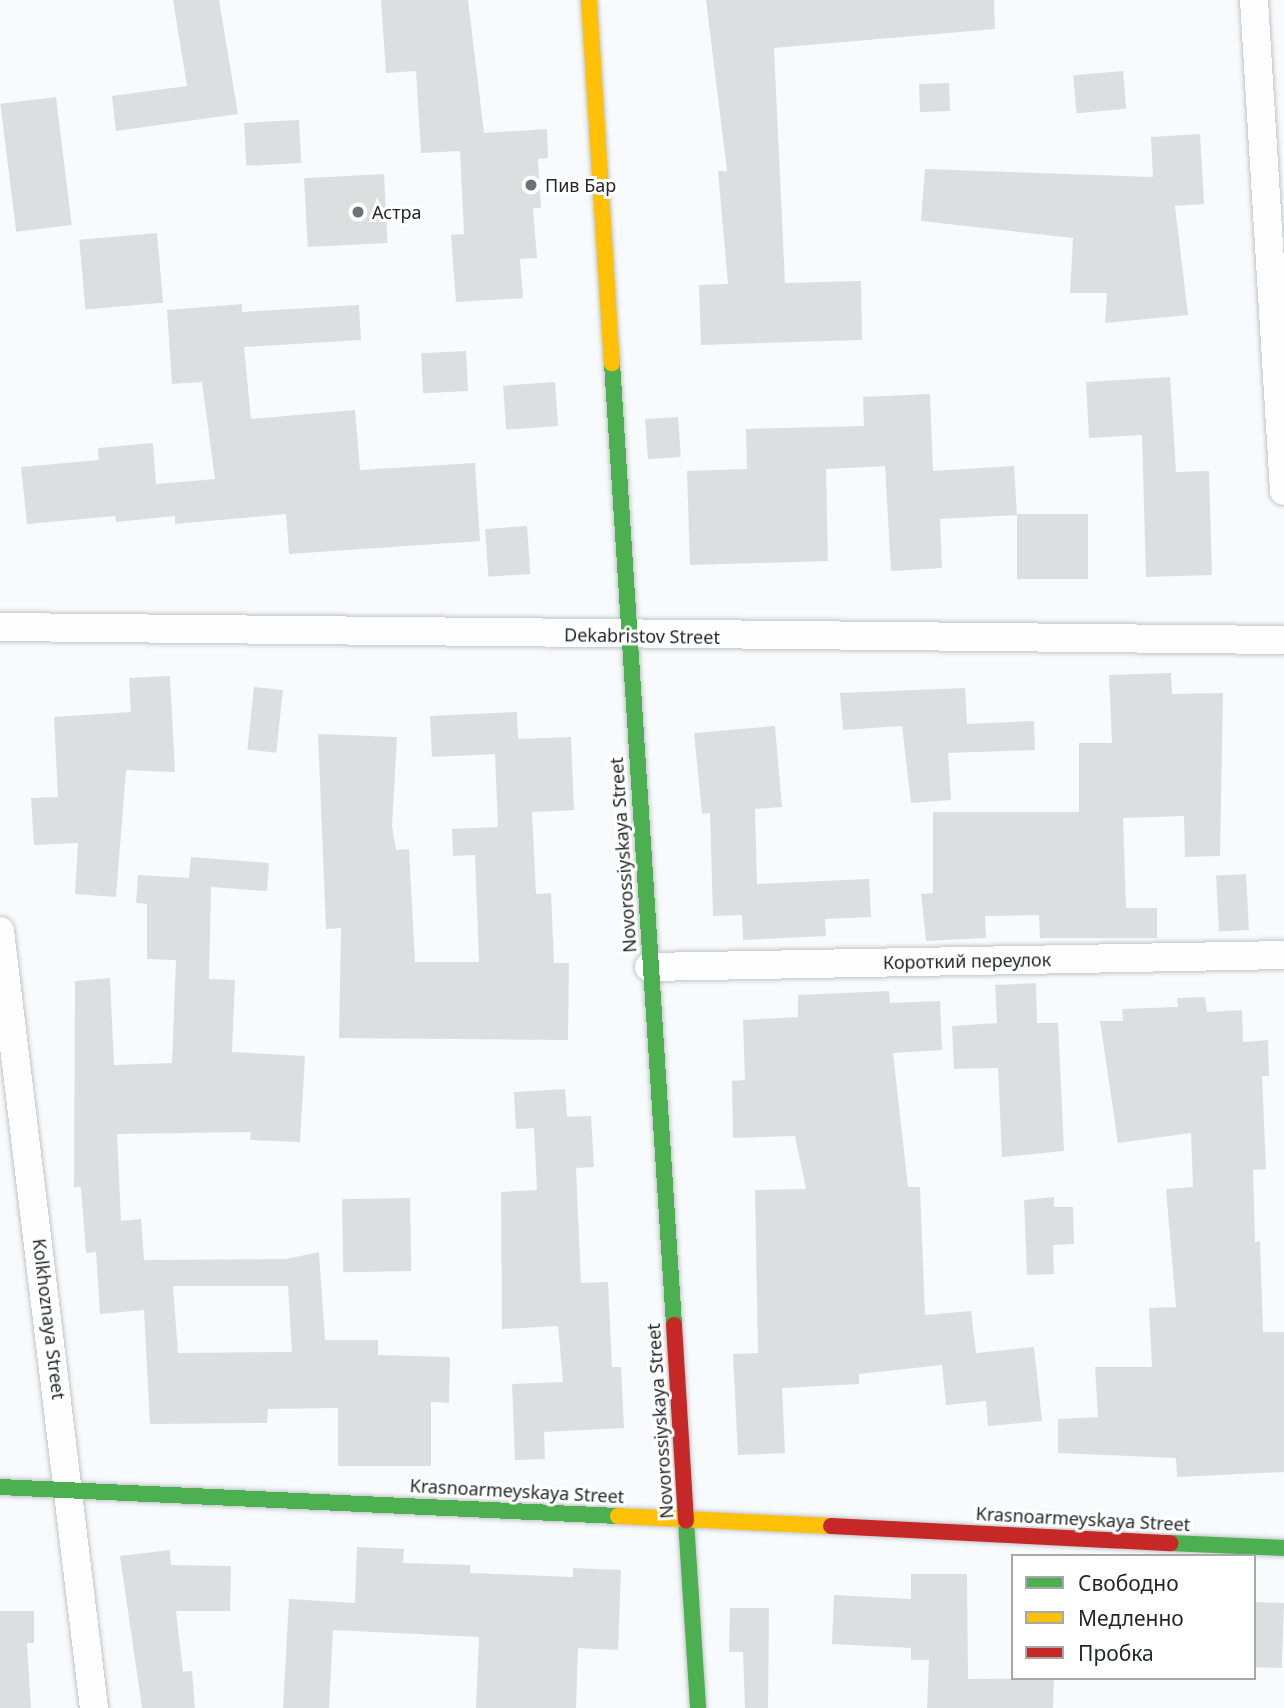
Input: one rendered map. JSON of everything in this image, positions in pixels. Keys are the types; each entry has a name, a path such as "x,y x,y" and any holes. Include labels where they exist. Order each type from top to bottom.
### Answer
{"street":[{"name":"Novorossiyskaya Street","path":"589,0 698,1708"},
{"path":"1254,0 1274,163 1284,491"},
{"name":"Dekabristov Street","path":"0,627 628,636 1284,640"},
{"name":"Kolkhoznaya Street","path":"0,931 94,1708"},
{"name":"Короткий переулок","path":"649,967 1284,955"},
{"name":"Krasnoarmeyskaya Street","path":"0,1486 1284,1548"}],"building":[{"path":"173,0 219,0 238,114 116,131 112,96 187,86"},
{"path":"381,0 468,0 484,133 547,129 548,158 538,159 541,208 533,208 537,258 520,259 523,298 456,302 451,235 464,234 460,151 421,153 416,71 386,73"},
{"path":"706,0 994,0 995,29 774,48 785,283 861,281 862,340 701,345 699,285 728,284 718,171 727,171"},
{"path":"1123,71 1126,109 1077,113 1073,75"},
{"path":"949,83 950,111 920,112 919,84"},
{"path":"56,97 72,225 16,232 0,104"},
{"path":"299,120 301,163 246,166 244,123"},
{"path":"1200,134 1204,204 1175,206 1188,315 1105,323 1107,293 1070,293 1073,238 921,221 925,169 1153,177 1151,137"},
{"path":"384,174 388,243 308,247 304,178"},
{"path":"157,233 163,303 85,310 79,240"},
{"path":"242,304 242,312 359,305 361,340 244,347 251,419 355,410 360,470 475,463 480,541 289,554 286,514 175,524 175,516 116,522 115,516 27,524 21,467 99,460 98,448 153,443 156,484 215,479 202,382 172,384 167,310"},
{"path":"466,351 468,391 423,393 421,353"},
{"path":"1170,377 1176,472 1209,471 1212,575 1146,577 1142,435 1089,438 1086,382"},
{"path":"555,382 558,426 506,430 503,386"},
{"path":"930,394 933,471 1014,466 1017,515 940,519 942,568 891,571 885,466 826,469 828,561 690,565 687,471 747,469 746,429 864,426 863,397"},
{"path":"678,417 681,457 648,459 645,419"},
{"path":"1017,514 1088,514 1088,579 1017,579"},
{"path":"527,526 530,574 488,577 485,529"},
{"path":"1171,673 1172,694 1223,693 1220,856 1185,857 1184,816 1123,818 1126,908 1157,908 1157,938 1040,938 1039,915 985,916 986,938 926,941 921,894 933,893 933,812 1079,812 1079,743 1112,743 1109,675"},
{"path":"170,676 175,772 126,770 116,897 75,894 78,843 34,845 31,798 58,797 54,717 131,712 129,678"},
{"path":"254,687 283,690 276,753 247,750"},
{"path":"965,688 967,724 1034,721 1035,750 948,753 951,800 911,803 902,726 843,730 840,693"},
{"path":"517,712 518,739 571,737 574,810 532,812 536,894 551,893 554,963 569,963 568,1040 339,1038 341,928 326,929 318,734 397,737 392,826 396,850 409,849 415,962 479,962 475,855 453,856 452,829 498,827 495,754 432,757 430,716"},
{"path":"775,726 782,807 755,809 757,884 869,879 871,917 825,919 826,936 743,940 742,915 713,916 710,813 702,814 694,733"},
{"path":"191,857 269,863 267,891 211,887 209,979 235,980 232,1052 305,1056 300,1142 250,1140 251,1132 117,1134 121,1221 141,1219 144,1260 286,1259 319,1252 325,1340 378,1340 378,1355 450,1357 449,1403 431,1402 431,1466 338,1466 338,1408 268,1409 267,1423 150,1424 144,1310 100,1314 96,1252 86,1253 81,1187 74,1187 75,981 110,978 114,1065 172,1063 176,960 147,959 147,904 136,903 138,875 189,878","holes":["173,1286 288,1286 292,1352 178,1353"]},
{"path":"1246,874 1249,930 1219,931 1216,876"},
{"path":"1036,983 1037,1023 1058,1023 1064,1151 1002,1157 998,1068 954,1069 952,1026 997,1023 995,985"},
{"path":"889,991 890,1003 940,1001 942,1050 893,1053 908,1187 920,1187 925,1315 971,1311 976,1353 1034,1347 1042,1421 988,1426 986,1401 946,1405 942,1365 859,1374 859,1384 782,1388 785,1453 738,1455 733,1354 758,1353 755,1190 806,1189 795,1136 733,1138 732,1081 745,1080 743,1020 798,1017 798,995"},
{"path":"1205,997 1207,1012 1242,1010 1243,1042 1268,1040 1269,1076 1262,1076 1266,1169 1253,1170 1255,1242 1260,1241 1263,1332 1284,1332 1284,1472 1177,1477 1176,1458 1058,1453 1058,1419 1098,1417 1095,1367 1152,1367 1149,1308 1176,1307 1166,1189 1193,1187 1191,1133 1118,1143 1100,1021 1123,1021 1122,1009 1178,1007 1177,998"},
{"path":"565,1089 567,1117 591,1116 594,1167 576,1168 581,1283 608,1282 612,1367 621,1367 624,1428 544,1432 545,1459 515,1460 512,1384 563,1382 558,1326 502,1329 501,1192 537,1190 534,1128 516,1129 514,1092"},
{"path":"1054,1197 1054,1207 1073,1207 1074,1244 1053,1245 1054,1274 1027,1275 1024,1200"},
{"path":"410,1198 411,1271 343,1272 342,1199"},
{"path":"357,1547 404,1549 403,1563 470,1565 470,1573 573,1577 573,1568 621,1570 618,1650 578,1648 576,1708 476,1708 479,1637 333,1630 329,1708 283,1708 289,1599 355,1603"},
{"path":"170,1550 171,1565 231,1566 230,1611 176,1611 183,1672 192,1671 195,1708 142,1708 120,1556"},
{"path":"911,1574 967,1574 968,1679 1054,1680 1053,1708 927,1708 929,1660 911,1660 911,1648 832,1644 834,1595 911,1599"},
{"path":"1256,1602 1284,1603 1282,1668 1256,1667"},
{"path":"730,1608 769,1608 768,1708 745,1708 743,1652 729,1652"},
{"path":"0,1611 34,1611 34,1643 27,1643 31,1708 0,1708"}],"traffic: fast":[{"path":"612,363 674,1325"},
{"path":"0,1487 618,1516"},
{"path":"686,1521 698,1708"},
{"path":"1171,1543 1284,1548"}],"traffic: slow":[{"path":"589,0 612,363"},
{"path":"618,1516 831,1526"}],"traffic: jam":[{"path":"674,1325 686,1521"},
{"path":"831,1526 1171,1543"}],"place":[{"name":"Пив Бар","path":"531,185"},
{"name":"Астра","path":"358,212"}]}
